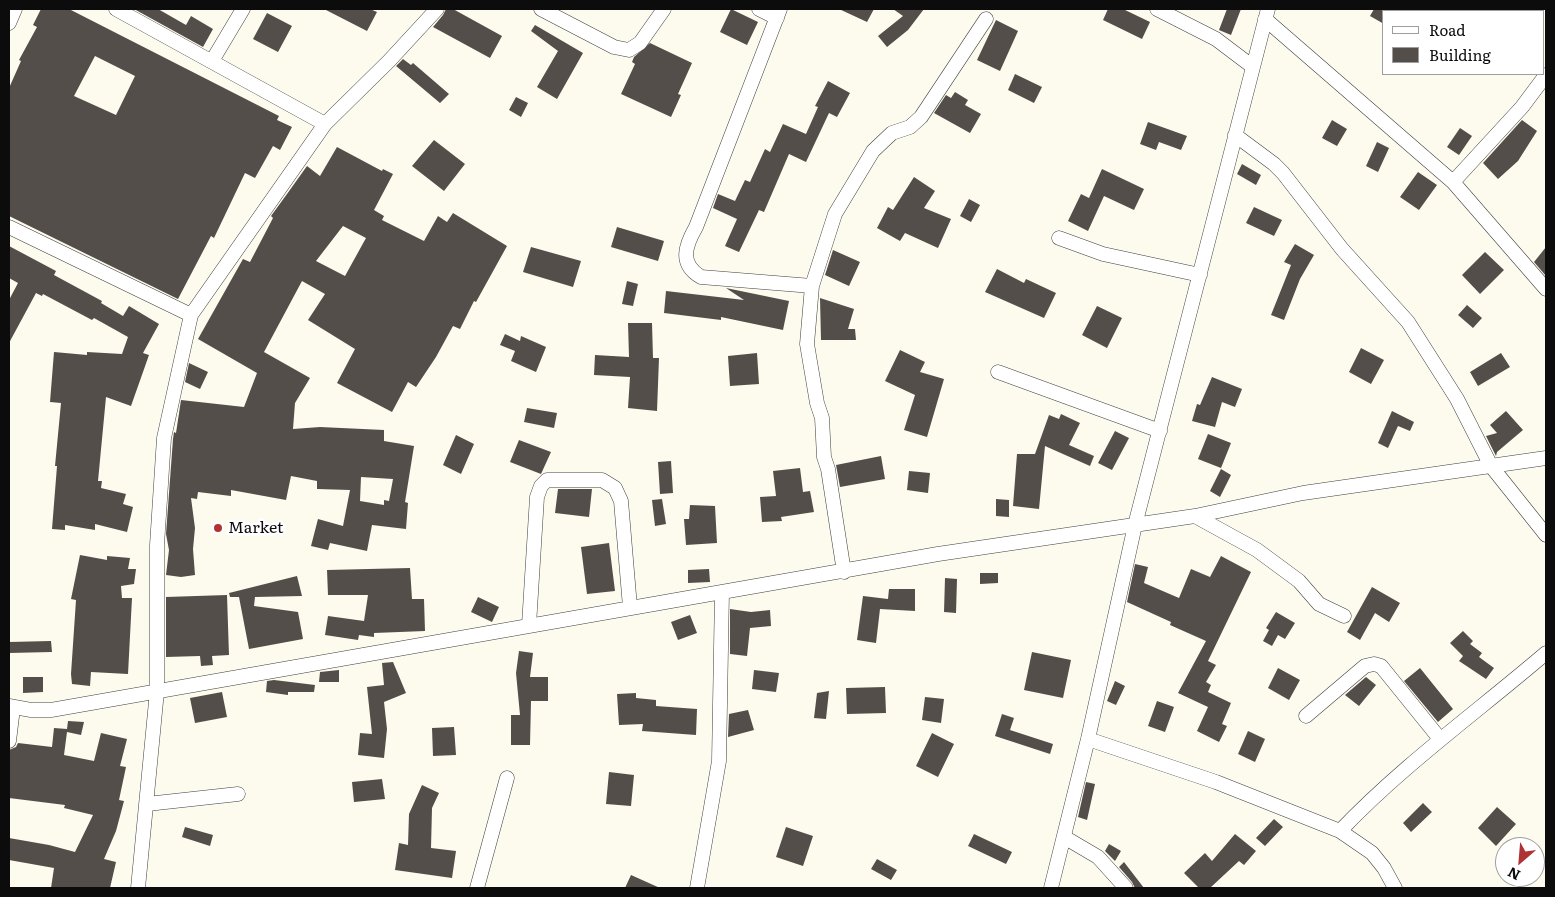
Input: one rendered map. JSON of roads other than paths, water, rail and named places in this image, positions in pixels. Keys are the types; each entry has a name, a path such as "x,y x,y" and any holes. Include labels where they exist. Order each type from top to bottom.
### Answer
{"street":[{"path":"9,23 15,9"},
{"path":"116,9 325,124"},
{"path":"212,62 243,9"},
{"path":"138,888 157,691 157,545 164,438 191,315 325,124 389,61 437,9"},
{"path":"541,9 614,47 629,50 640,44 664,9"},
{"path":"759,9 779,13 696,227 688,242 686,260 692,271 701,277 812,286"},
{"path":"1157,9 1216,39 1253,67"},
{"path":"1051,888 1088,739 1135,525 1266,14 1453,182 1546,289"},
{"path":"844,572 828,469 824,457 822,418 817,403 807,344 812,286 835,214 873,151 892,133 910,127 921,117 986,19"},
{"path":"1453,182 1522,107 1546,75"},
{"path":"1234,136 1274,164 1283,173 1342,249 1408,322 1457,399 1491,466 1546,535"},
{"path":"9,227 191,315"},
{"path":"1059,238 1103,254 1200,275"},
{"path":"998,372 1160,431"},
{"path":"9,741 11,707 51,710 938,554 1195,516 1303,492 1546,458"},
{"path":"529,625 537,497 541,486 547,480 602,480 615,488 621,501 630,607"},
{"path":"1195,516 1257,550 1299,581 1319,604 1344,616"},
{"path":"697,888 719,761 722,592"},
{"path":"1340,831 1440,739 1507,687 1546,653"},
{"path":"1306,716 1365,666 1374,664 1381,666 1440,739"},
{"path":"1088,739 1216,782 1340,831 1372,853 1384,868 1395,888"},
{"path":"478,888 507,778"},
{"path":"147,804 238,794"},
{"path":"1064,837 1098,857 1126,888"}],"place":[{"name":"Market","path":"218,528"}]}
